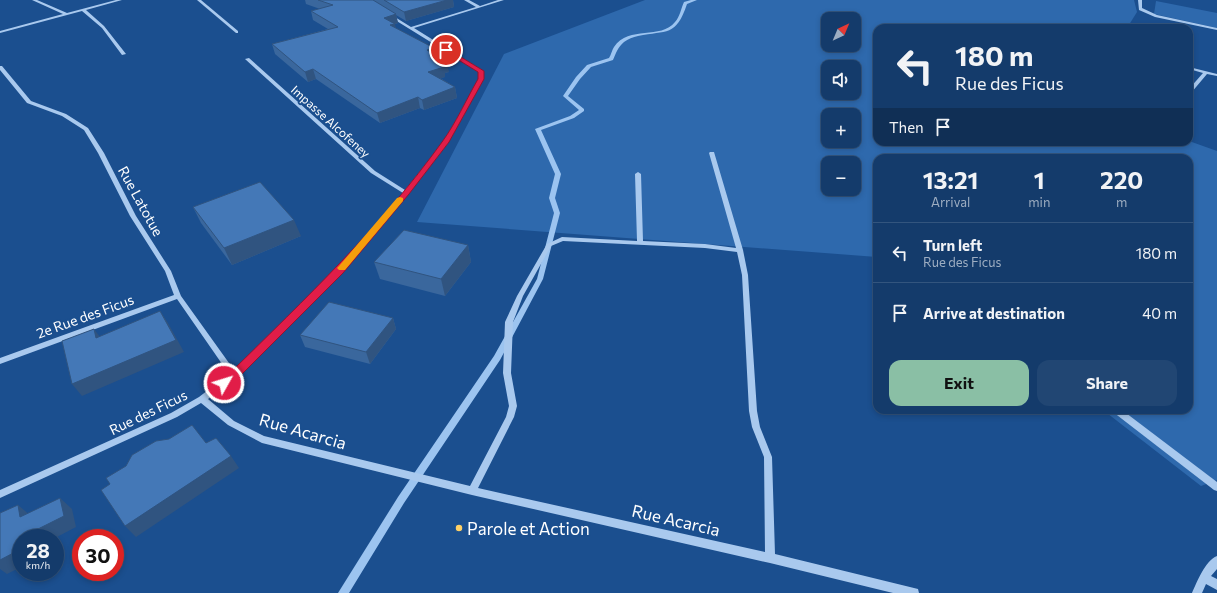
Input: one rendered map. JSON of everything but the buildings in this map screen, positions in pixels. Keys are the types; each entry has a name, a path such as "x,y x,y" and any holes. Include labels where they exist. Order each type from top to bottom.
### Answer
{"street":[{"path":"34,0 65,14"},
{"path":"0,32 120,0"},
{"path":"199,0 237,32"},
{"path":"466,0 480,7"},
{"path":"410,28 502,0"},
{"path":"1140,0 1140,9 1156,16 1217,29"},
{"path":"83,10 103,28 124,54"},
{"name":"Rue des Ficus","path":"0,494 174,415 202,399 234,375 340,270 406,193 446,142 481,79 481,71 385,12"},
{"name":"Impasse Alcofeney","path":"247,59 373,172 406,193"},
{"name":"Rue Latotue","path":"0,67 29,102 64,114 86,129 101,153 133,216 168,271 178,296 234,375"},
{"path":"1193,69 1217,75"},
{"path":"1193,87 1206,72"},
{"path":"712,153 740,250 745,275 752,411 756,427 768,457 770,558"},
{"path":"638,174 640,243"},
{"path":"472,491 510,417 513,406 507,373 506,353 509,322 520,296 550,245 562,239 725,247 740,250"},
{"name":"2e Rue des Ficus","path":"0,361 178,296"},
{"name":"Rue Acarcia","path":"202,399 231,423 262,439 472,491 770,558 914,593"},
{"path":"1121,414 1217,487"},
{"path":"1197,593 1204,577 1217,561"},
{"path":"1204,577 1217,585"}],"shaded area":[{"path":"645,0 1134,0 1137,12 1130,24 873,24 873,146 1193,146 1193,142 1217,151 1217,480 1201,486 1108,414 1193,414 1193,154 873,154 873,257 417,222 504,54"},
{"path":"1156,1 1217,13 1217,28 1154,14"}],"waterway":[{"path":"343,593 401,500 497,358 540,279 557,213 552,198 558,174 538,129 572,117 582,110 565,96 589,66 611,59 616,47 623,40 632,36 660,32 669,29 676,24 685,3 695,0"}],"slow traffic":[{"path":"342,268 400,200"}],"place":[{"name":"Parole et Action","path":"459,528"}],"route":[{"path":"224,383 234,375 340,270 406,193 446,142 481,79 481,71 446,50"}]}
